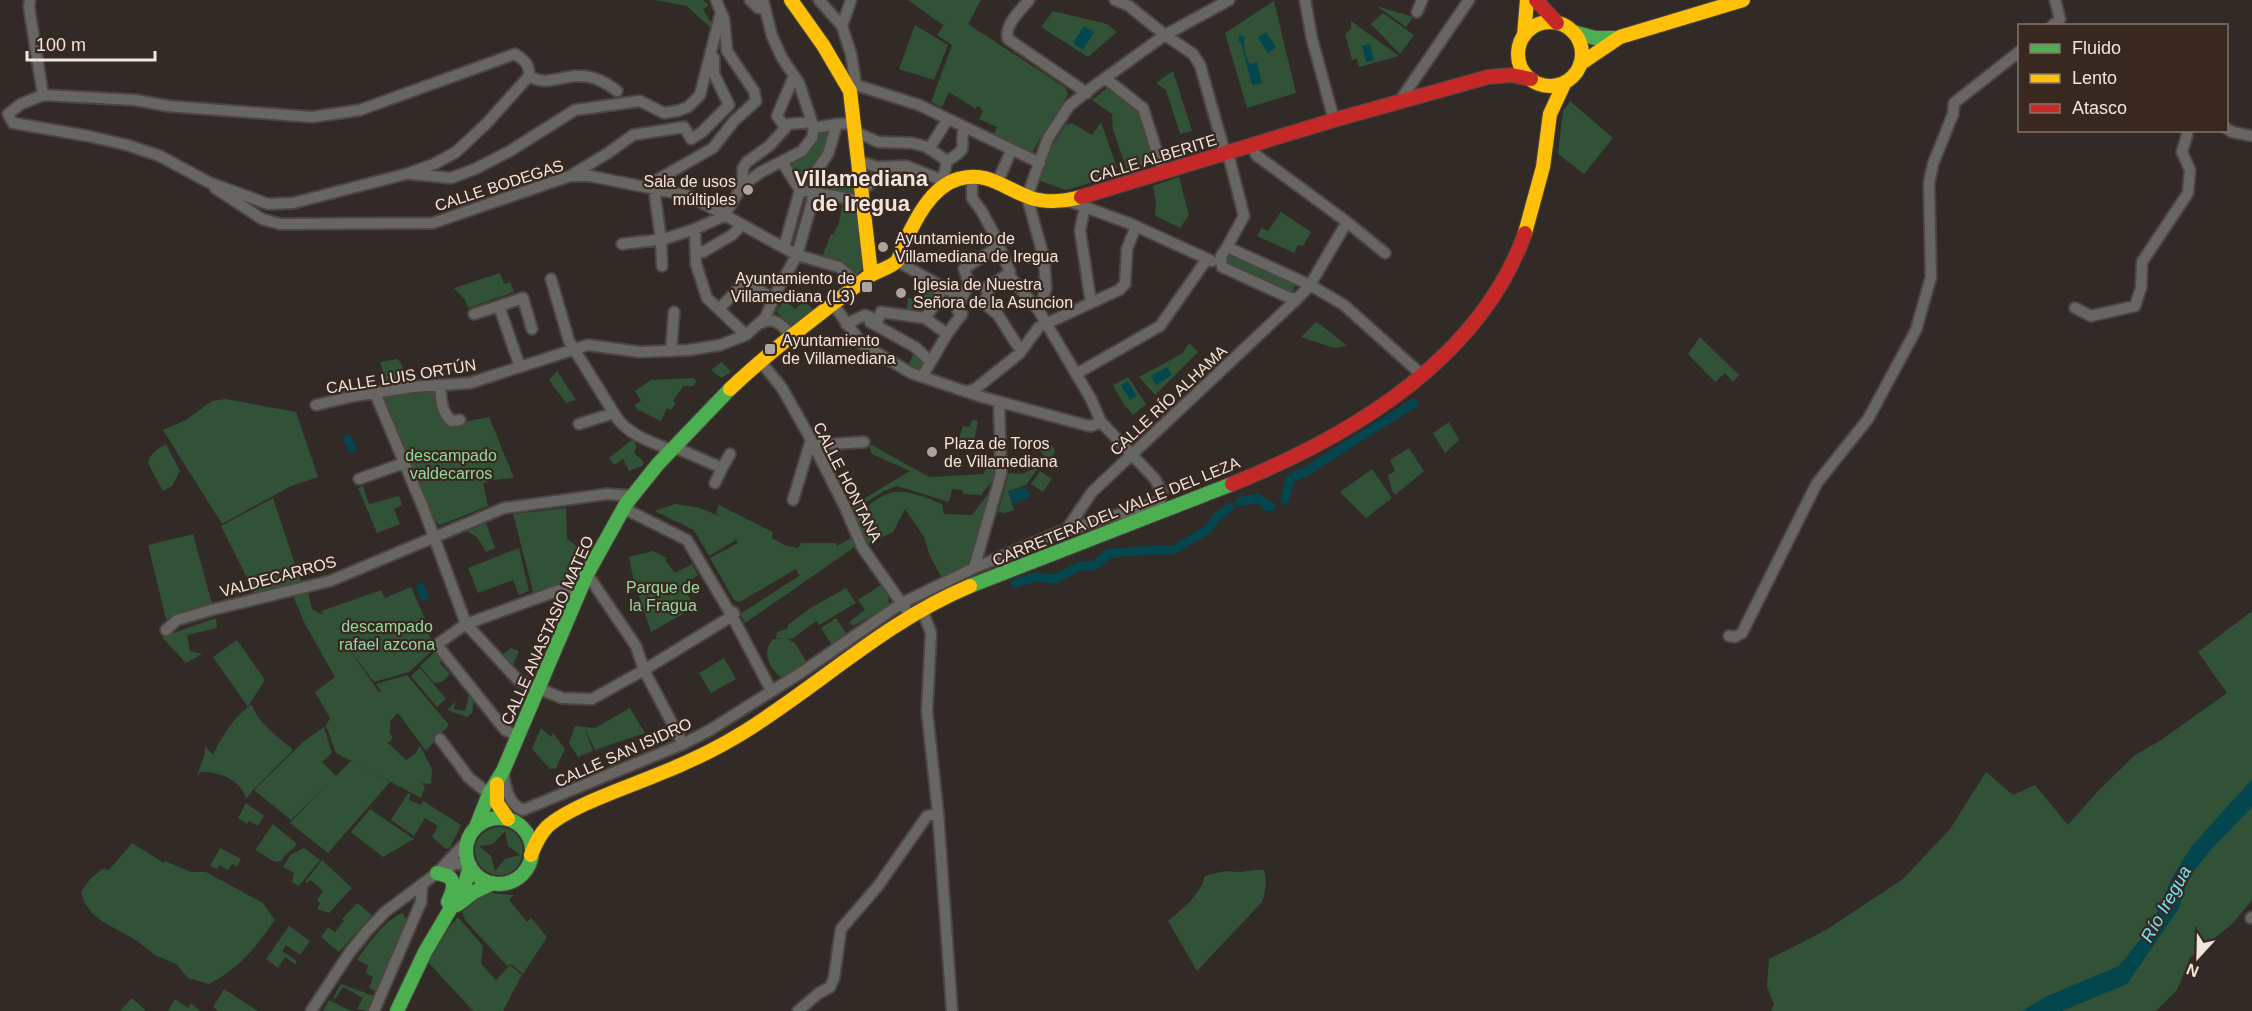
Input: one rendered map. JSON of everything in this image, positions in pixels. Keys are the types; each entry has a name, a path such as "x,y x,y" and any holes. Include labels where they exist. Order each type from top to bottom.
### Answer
{"main road":[{"path":"791,0 853,88 862,199 872,262 871,274"},
{"path":"1527,0 1524,36 1519,49 1520,62 1533,80 1551,85 1565,82 1577,71 1580,64 1581,47 1573,32"},
{"path":"1536,0 1557,23 1573,32 1595,38 1620,38"},
{"path":"1580,64 1620,38 1743,0"},
{"path":"1524,36 1542,23 1557,23"},
{"name":"CALLE ALBERITE","path":"1488,77 1504,65 1519,49"},
{"name":"CALLE ALBERITE","path":"941,183 955,178 988,177 1028,197 1037,199 1077,198 1334,120 1488,77 1511,75 1533,80"},
{"name":"CARRETERA DEL VALLE DEL LEZA","path":"1533,80 1542,97 1548,121"},
{"name":"CARRETERA DEL VALLE DEL LEZA","path":"565,815 611,793 715,750 758,724 878,636 916,612 1021,565 1185,502 1291,458 1372,413 1422,375 1459,342 1507,276 1525,237 1535,205 1545,161 1548,121 1555,100 1565,82"},
{"path":"871,274 897,261 910,229 941,183"},
{"name":"CALLE ANASTASIO MATEO","path":"476,827 496,788 587,574 627,502 714,404 760,361 871,274"},
{"path":"496,788 513,822 529,838 531,855"},
{"path":"425,952 465,884 469,865 466,849 468,840 476,827 488,820 513,822 565,815"},
{"path":"452,909 474,892 493,883 514,880 522,874 528,865 538,837 546,827 565,815"},
{"path":"469,865 476,874 493,883"},
{"path":"397,1011 435,927 454,892 453,881 448,875 439,871"}],"street":[{"path":"30,0 29,8 43,94"},
{"path":"662,266 661,240 650,187 713,148 734,121 756,101 754,91 727,51 724,19 716,0"},
{"path":"622,243 661,240 695,230 724,216 742,186 761,172 802,151 812,138 813,125 799,83 782,58 772,36 766,3 758,8 750,0"},
{"path":"819,0 842,26 851,54 853,88 920,105 1011,151 1040,163"},
{"path":"842,26 851,0"},
{"path":"1029,0 1009,25 1008,39 1087,93"},
{"path":"1115,0 1129,6 1193,54 1200,65 1225,153 1230,161 1244,216 1218,260 1210,260"},
{"path":"1039,311 1046,288 1044,258 1028,197 1045,144 1062,114 1105,78 1165,35 1229,0"},
{"path":"1305,0 1312,39 1334,120"},
{"path":"1417,12 1422,0"},
{"path":"1398,102 1469,0"},
{"path":"2055,0 2059,23"},
{"path":"406,174 451,178 475,169 510,151 575,110 640,101 664,112 688,107 700,95 721,12"},
{"path":"570,176 633,135 684,127 691,139 702,132 729,105 714,74 714,43"},
{"path":"1729,636 1735,637 1742,633 1817,483 1868,419 1917,330 1931,277 1929,183 1933,164 1953,114 1954,103 2018,52"},
{"path":"514,54 524,60 530,68 529,76 486,124 456,152 434,164 406,174 293,203 268,204 208,182 160,156 88,136 13,123 4,111 43,94 135,100 168,106 312,117 360,110 514,54"},
{"path":"529,76 541,81 577,76 596,79 606,82 617,91"},
{"path":"785,127 777,116 794,76"},
{"path":"1105,78 1143,108 1163,171"},
{"path":"929,148 948,119"},
{"path":"742,186 743,168 747,162 774,141 789,124 837,124 855,127 878,142 912,143 929,148 947,161"},
{"path":"784,247 814,173 828,154 837,124"},
{"path":"858,161 888,167 906,166 941,183 947,161 963,149 964,128"},
{"path":"2228,129 2252,136"},
{"path":"2075,308 2091,316 2135,306 2141,288 2142,262 2188,193 2190,170 2182,152 2186,132"},
{"path":"1252,145 1256,155 1385,253"},
{"path":"998,181 1011,151"},
{"path":"782,162 806,191 862,199 865,188 888,167"},
{"name":"CALLE BODEGAS","path":"208,182 262,219 280,224 433,223 570,176 590,176 690,196 797,255 839,267 859,284"},
{"path":"972,176 972,198 981,210 1010,272 1008,274 1039,311 1101,422 1155,479 1162,493 1160,500 1149,505 1056,534"},
{"name":"CALLE LUIS ORTÚN","path":"316,405 375,393 470,383 588,345 640,351 671,351 720,345 746,335 761,324 797,255 812,202 806,191"},
{"path":"1063,199 1136,226 1290,298 1299,296 1304,289 1295,278"},
{"path":"1085,207 1080,230 1091,303"},
{"path":"1310,285 1347,222"},
{"path":"696,250 703,252 732,235 742,225"},
{"path":"968,391 1019,354 1039,327 1119,290 1125,284 1127,249 1136,226"},
{"path":"695,230 696,264 707,298 746,335"},
{"path":"922,377 947,334 962,314 958,311 969,284 964,269 998,247"},
{"path":"1222,267 1224,251"},
{"path":"1224,251 1295,278 1344,305 1422,375"},
{"path":"1076,374 1160,326 1210,260"},
{"path":"897,261 962,298"},
{"path":"986,288 1008,274"},
{"path":"552,279 569,341 622,425 635,434 722,468"},
{"path":"719,309 746,281 773,299"},
{"path":"969,284 975,283 986,288 988,294 984,303 998,315 1017,345 1022,348"},
{"name":"CALLE RÍO ALHAMA","path":"1056,534 1067,529 1092,492 1310,285"},
{"path":"926,318 942,288"},
{"path":"474,314 523,298 532,329"},
{"path":"833,304 862,344 879,356 922,377 1084,426 1101,422"},
{"path":"499,306 520,367"},
{"path":"671,351 674,312"},
{"path":"876,325 881,312 926,318 947,334"},
{"path":"846,324 865,315 870,317 870,322 915,347 931,363"},
{"path":"761,324 767,320 775,320 791,335"},
{"name":"CALLE HONTANA","path":"760,361 782,388 845,507 862,547 902,603 916,612 932,633 927,711 938,813 952,1011"},
{"path":"441,385 444,413 451,421 460,420"},
{"path":"375,393 466,624 518,680 562,698 592,699 732,616"},
{"path":"974,568 1001,474 999,402"},
{"path":"579,424 614,413"},
{"path":"793,500 812,443 864,442"},
{"path":"715,483 730,454"},
{"path":"359,479 404,463"},
{"name":"VALDECARROS","path":"166,630 177,621 211,610 330,581 504,508 607,494 627,502"},
{"path":"627,502 687,540 732,616 771,690"},
{"name":"CALLE SAN ISIDRO","path":"496,788 505,785 513,803 523,810 683,744 732,717 802,672 902,603 974,568 1056,534"},
{"path":"587,574 632,639 644,670 683,744"},
{"path":"518,736 505,730 438,646 439,643 466,624 565,588 580,590"},
{"path":"440,739 469,778 496,788"},
{"path":"798,1011 830,987 834,978 841,929 878,886 927,816 938,813"},
{"path":"311,1011 350,952 367,931 385,912 439,871 468,840"},
{"path":"439,871 456,864 469,865"},
{"path":"374,1011 421,902 422,884"}],"green space":[{"path":"655,0 703,0 709,5 703,9 710,21 714,22 713,30 687,6"},
{"path":"908,0 981,0 968,24 1066,88 1068,95 1031,156 991,139 997,127 979,119 983,111 981,108 977,106 976,109 949,92 942,107 931,102 952,45 937,35 945,23 943,25"},
{"path":"1274,1 1296,93 1247,108 1225,33"},
{"path":"1377,6 1413,17 1406,27"},
{"path":"1053,11 1107,24 1117,32 1088,57 1041,27"},
{"path":"1383,13 1414,35 1400,54 1371,24"},
{"path":"1351,21 1399,56 1359,67 1357,59 1352,60 1345,34 1351,29"},
{"path":"915,25 948,45 934,80 899,69"},
{"path":"1173,71 1192,131 1180,134 1166,90 1156,83"},
{"path":"1107,88 1139,110 1155,162 1127,170 1113,130 1112,114 1092,100"},
{"path":"1570,101 1613,138 1584,174 1558,154 1563,111"},
{"path":"1101,122 1117,168 1114,170 1115,176 1066,190 1040,181 1050,148 1067,123 1069,125 1072,123 1092,135"},
{"path":"834,128 825,153 812,171 808,184 803,185 790,171 791,163 805,153 816,130"},
{"path":"1179,177 1189,215 1180,228 1155,216 1156,202 1153,186"},
{"path":"831,187 854,187 863,268 859,273 852,273 837,259 822,257 831,234 833,235 839,223 843,201 830,198"},
{"path":"1281,212 1311,232 1303,246 1298,245 1294,253 1257,236 1262,228 1268,231"},
{"path":"1231,254 1293,280 1295,288 1290,294 1226,266 1226,259"},
{"path":"500,273 504,284 510,282 514,292 468,308 465,300 454,288"},
{"path":"926,283 935,289 932,301 923,310 906,313 908,298 922,300 923,285"},
{"path":"785,300 795,309 804,301 816,312 794,330 776,311"},
{"path":"1316,322 1347,346 1334,348 1301,337"},
{"path":"1700,337 1739,375 1733,382 1725,373 1715,382 1688,354"},
{"path":"1189,343 1198,352 1155,395 1139,377 1183,353"},
{"path":"915,352 928,362 921,373 907,367"},
{"path":"398,359 410,379 386,381 380,362"},
{"path":"722,362 731,372 721,378 711,370"},
{"path":"557,371 576,400 566,403 549,380"},
{"path":"1128,377 1146,404 1133,415 1124,405 1113,385"},
{"path":"694,378 696,382 693,386 683,386 673,401 676,403 671,410 667,408 661,421 638,410 634,405 641,401 635,391 651,380"},
{"name":"descampado valdecarros","path":"433,392 436,394 449,425 489,417 514,478 492,480 483,484 488,506 440,525 433,519 383,397"},
{"path":"226,399 296,412 318,477 291,486 222,524 163,430 186,420 212,401"},
{"path":"972,420 978,421 972,449 959,439 963,426 970,427"},
{"path":"1449,422 1459,440 1445,453 1433,433"},
{"path":"633,439 636,440 634,444 637,445 634,453 644,462 642,466 629,471 623,459 614,465 609,458"},
{"path":"1039,440 1053,447 1055,453 1046,460 1036,442"},
{"path":"166,444 180,471 172,486 163,491 148,463 152,454"},
{"path":"872,445 929,477 984,474 988,464 994,462 996,476 981,495 963,494 962,490 952,489 949,502 897,486 884,491 852,511 850,507 910,471 872,454 869,446"},
{"path":"1409,448 1424,471 1395,495 1388,475 1395,471 1390,460"},
{"path":"1039,467 1026,485 1008,491 1014,510 1005,513 998,512 1009,473 1022,474"},
{"path":"1372,469 1392,498 1366,518 1340,492"},
{"path":"1040,471 1052,479 1043,492 1031,484"},
{"path":"997,482 972,561 942,578 930,556 924,537 905,509 893,532 868,544 856,516 878,499 896,492 915,494 942,504 944,514 972,515"},
{"path":"363,486 369,504 399,496 402,505 394,509 400,524 377,533 358,488"},
{"path":"273,498 301,582 255,594 221,526"},
{"path":"675,504 700,508 722,517 716,513 719,505 773,532 772,538 784,545 798,548 801,543 836,543 837,546 851,538 856,546 745,623 740,614 799,576 796,569 740,602 734,600 710,558 738,543 734,535 736,540 709,556 694,530 655,511"},
{"path":"566,508 567,539 583,551 569,581 533,592 513,514"},
{"path":"486,523 495,548 486,552 477,537 467,531"},
{"path":"193,534 212,604 166,619 148,545"},
{"path":"519,548 529,591 519,595 513,580 478,593 468,568"},
{"name":"Parque de la Fragua","path":"653,551 667,558 665,560 675,573 692,564 698,575 682,585 695,607 651,632 629,557"},
{"path":"881,585 888,593 889,603 885,608 853,626 849,622 865,610 858,600"},
{"name":"descampado rafael azcona","path":"411,587 425,619 424,626 433,642 434,649 409,672 374,682 349,649 378,691 382,692 376,684 407,675 449,725 426,751 398,713 390,721 392,736 391,742 387,742 406,760 415,754 420,746 432,769 431,784 422,783 425,786 421,798 336,753 326,726 330,718 315,692 335,677 305,624 293,596 308,593 312,609 323,615 321,611 381,590 385,598"},
{"path":"846,588 856,603 819,625 810,610 816,621 792,639 786,638 795,643 806,661 796,671 782,678 773,670 767,654 769,644 773,639 785,638 776,638 777,632 787,629 788,625 809,609"},
{"path":"2252,611 2252,900 2232,924 2190,958 2177,990 2156,1011 1771,1011 1774,1004 1767,987 1769,959 1826,930 1903,879 1950,829 1986,772 2013,795 2035,785 2068,825 2098,791 2135,755 2161,740 2227,693 2198,652"},
{"path":"216,618 217,628 187,635 190,651 202,654 186,663 162,637"},
{"path":"836,618 846,633 831,644 821,628"},
{"path":"237,640 265,680 248,706 252,705 264,724 293,750 246,799 239,786 222,775 201,772 197,776 205,753 205,746 213,755 228,729 248,707 213,657"},
{"path":"511,648 519,651 512,667 500,657"},
{"path":"438,649 445,658 440,663 450,674 442,682 434,683 420,666"},
{"path":"724,658 736,679 711,693 699,673"},
{"path":"420,668 446,699 437,707 411,676"},
{"path":"469,694 474,700 472,713 467,717 447,710 455,702 454,709 465,711"},
{"path":"630,708 645,733 595,750 585,729 593,751 578,757 569,743 575,726 595,728"},
{"path":"324,727 332,753 322,762 336,776 351,761 390,782 328,853 290,823 329,782 291,820 254,790 303,742"},
{"path":"541,728 551,737 553,733 565,749 556,768 550,769 532,749"},
{"path":"408,793 411,794 409,800 421,805 423,801 461,825 450,848 446,849 432,837 438,826 425,818 414,836 391,820"},
{"path":"246,803 264,816 258,826 249,821 247,824 238,818"},
{"path":"370,809 414,839 383,857 351,832"},
{"path":"273,824 297,844 282,861 275,862 255,850"},
{"path":"493,828 511,830 519,837 522,847 522,856 518,865 511,872 502,875 484,870 475,854 479,838 487,830","holes":["505,831 508,846 520,855 505,859 495,871 491,856 479,846 493,844"]},
{"path":"132,843 164,863 165,861 191,872 206,872 263,903 275,920 246,956 220,978 209,984 188,978 176,964 155,955 136,940 103,922 84,902 81,892 90,879 102,869 109,870"},
{"path":"220,848 241,859 237,867 232,864 228,870 219,865 217,869 210,866"},
{"path":"304,848 320,860 299,886 292,882 294,873 283,867 291,854"},
{"path":"322,860 352,888 329,913 317,909 320,903 317,900 323,891 311,880 305,882"},
{"path":"1264,870 1265,874 1266,886 1262,902 1197,971 1168,921 1195,896 1205,876 1225,871"},
{"path":"491,893 514,895 509,900 527,922 531,918 547,937 523,974 511,964 507,966 465,920 462,912 480,897"},
{"path":"357,903 372,915 339,952 321,937 328,927 335,932 344,921 342,919"},
{"path":"402,913 407,920 376,991 369,988 373,977 366,973 368,965 357,960 383,927"},
{"path":"458,917 483,946 481,964 496,980 510,965 522,975 503,1011 473,1011 428,962 447,930"},
{"path":"289,926 310,941 300,955 286,945 282,951 297,961 295,964 285,957 278,968 266,959"},
{"path":"341,984 374,996 367,1011 357,1009 363,998 343,987 335,999 333,998"},
{"path":"224,989 258,1011 218,1011 213,1007"},
{"path":"132,998 146,1011 120,1011"},
{"path":"175,999 188,1008 191,1003 200,1011 168,1011"},
{"path":"329,1000 351,1011 323,1011"}],"water":[{"path":"1084,26 1094,32 1083,50 1073,43"},
{"path":"1266,32 1276,47 1268,53 1258,37"},
{"path":"1240,35 1245,37 1245,51 1250,64 1257,62 1262,83 1252,85 1241,43 1238,40"},
{"path":"1370,44 1374,60 1366,62 1362,46"},
{"path":"1167,367 1172,375 1156,385 1151,376"},
{"path":"1128,381 1137,396 1130,400 1121,385"},
{"path":"350,434 357,450 350,453 342,437"},
{"path":"1026,486 1030,497 1013,504 1008,492"},
{"path":"419,583 423,583 429,598 421,601 416,587"},
{"name":"Río Iregua","path":"2252,779 2252,807 2213,847 2188,878 2179,908 2127,984 2062,1011 2022,1011 2047,996 2119,966 2147,931 2171,879 2191,847"}],"waterway":[{"path":"1285,500 1290,478 1305,472 1414,403"},
{"path":"1239,502 1258,498 1268,507 1271,506"},
{"path":"1015,583 1035,577 1055,579 1080,566 1094,566 1109,553 1174,550 1208,529 1217,517 1230,507"}],"traffic: fast":[{"path":"1573,32 1595,38 1617,38"},
{"path":"476,827 489,794 503,771 587,574 626,504 658,464 730,389"},
{"path":"970,586 1232,484"},
{"path":"499,818 511,821 522,828 529,839 532,851 529,863 522,874 511,881 499,884 487,881 476,874 469,863 466,851 469,839 476,828 487,821 499,818"},
{"path":"397,1011 425,952 465,884 470,866"},
{"path":"437,873 451,879 453,888 448,902"},
{"path":"457,905 474,892 493,883"}],"traffic: slow":[{"path":"791,0 823,45 850,91 871,274"},
{"path":"1524,36 1527,0"},
{"path":"1580,64 1620,37 1743,0"},
{"path":"1550,22 1568,28 1576,36 1582,54 1576,72 1568,80 1550,86 1532,80 1524,72 1518,54 1524,36 1532,28 1550,22"},
{"path":"1525,233 1543,167 1550,114 1565,82"},
{"path":"730,389 779,346 865,279 897,261 913,225 925,206 948,183 958,179 978,177 996,182 1037,200 1056,201 1081,197"},
{"path":"531,855 547,827 568,812 688,762 733,739 882,635 939,600 970,586"},
{"path":"497,784 497,803 508,819"}],"traffic: jam":[{"path":"1536,0 1557,23"},
{"path":"1081,197 1334,120 1488,77 1511,75 1531,79"},
{"path":"1232,484 1277,465 1365,417 1406,388 1444,356 1477,319 1504,278 1525,233"}],"place":[{"name":"Sala de usos múltiples","path":"748,190"},
{"name":"Ayuntamiento de Villamediana de Iregua","path":"883,247"},
{"name":"Ayuntamiento de Villamediana (L3)","path":"867,287"},
{"name":"Iglesia de Nuestra Señora de la Asuncion","path":"901,293"},
{"name":"Ayuntamiento de Villamediana","path":"770,349"},
{"name":"Plaza de Toros de Villamediana","path":"932,452"}],"district":[{"name":"Villamediana de Iregua","path":"861,190"}]}
